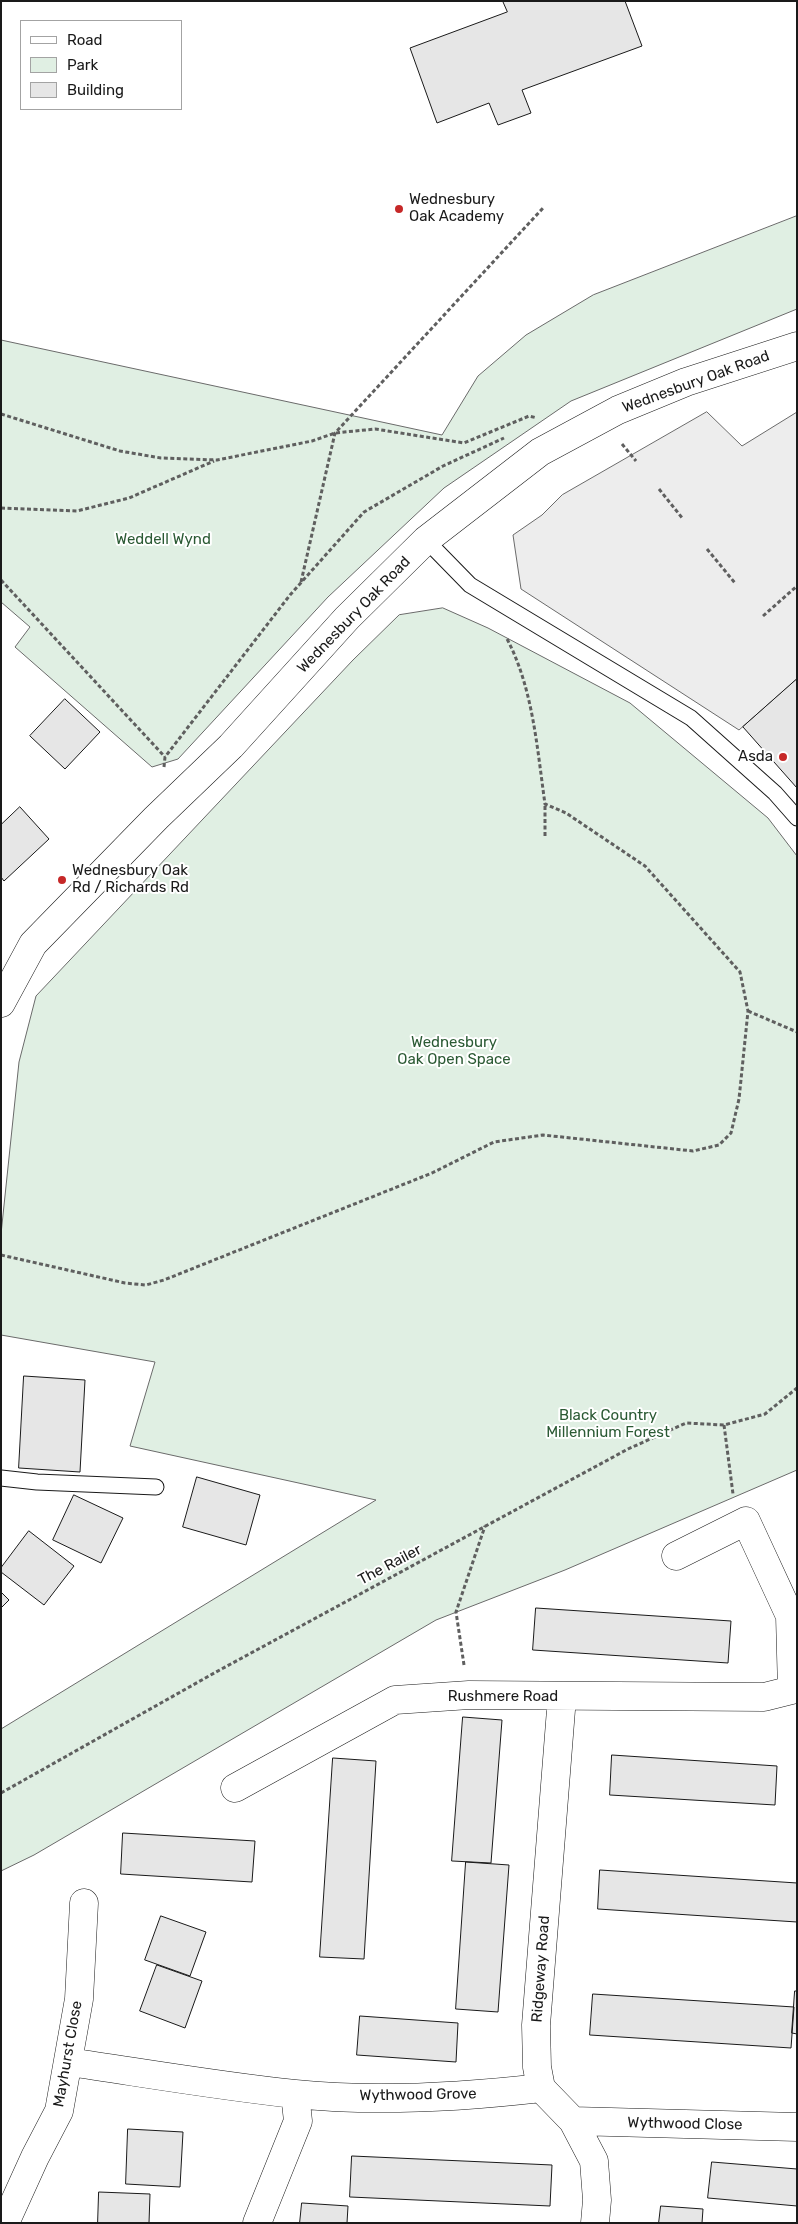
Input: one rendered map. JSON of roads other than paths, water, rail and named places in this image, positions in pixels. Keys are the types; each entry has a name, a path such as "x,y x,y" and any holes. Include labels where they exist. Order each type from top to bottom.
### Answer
{"street":[{"name":"Wednesbury Oak Road","path":"1,1003 34,944 156,818 231,746 347,618 426,540 540,452 618,410 686,382 797,346"},
{"name":"Rushmere Road","path":"235,1788 395,1700 469,1695 562,1697 794,1696 790,1616 746,1521 676,1556"},
{"name":"Ridgeway Road","path":"541,2088 537,2067 536,2025 562,1697"},
{"name":"Mayhurst Close","path":"5,2223 34,2157 59,2111 79,1999 84,1903"},
{"name":"Wythwood Grove","path":"69,2062 295,2094 374,2098 495,2094 541,2088"},
{"path":"541,2088 573,2121 594,2161 597,2200 595,2223"},
{"path":"257,2223 298,2121 295,2094"},
{"name":"Wythwood Close","path":"573,2121 797,2127"}],"lane":[{"path":"426,540 470,585 691,718 775,793 797,818"},
{"path":"1,1478 37,1482 156,1487"}],"place":[{"name":"Wednesbury Oak Academy","path":"399,209"},
{"name":"Asda","path":"783,757"},
{"name":"Wednesbury Oak Rd / Richards Rd","path":"62,880"}],"park label":[{"name":"Weddell Wynd","path":"163,540"},
{"name":"Wednesbury Oak Open Space","path":"454,1052"},
{"name":"Black Country Millennium Forest","path":"608,1424"}]}
